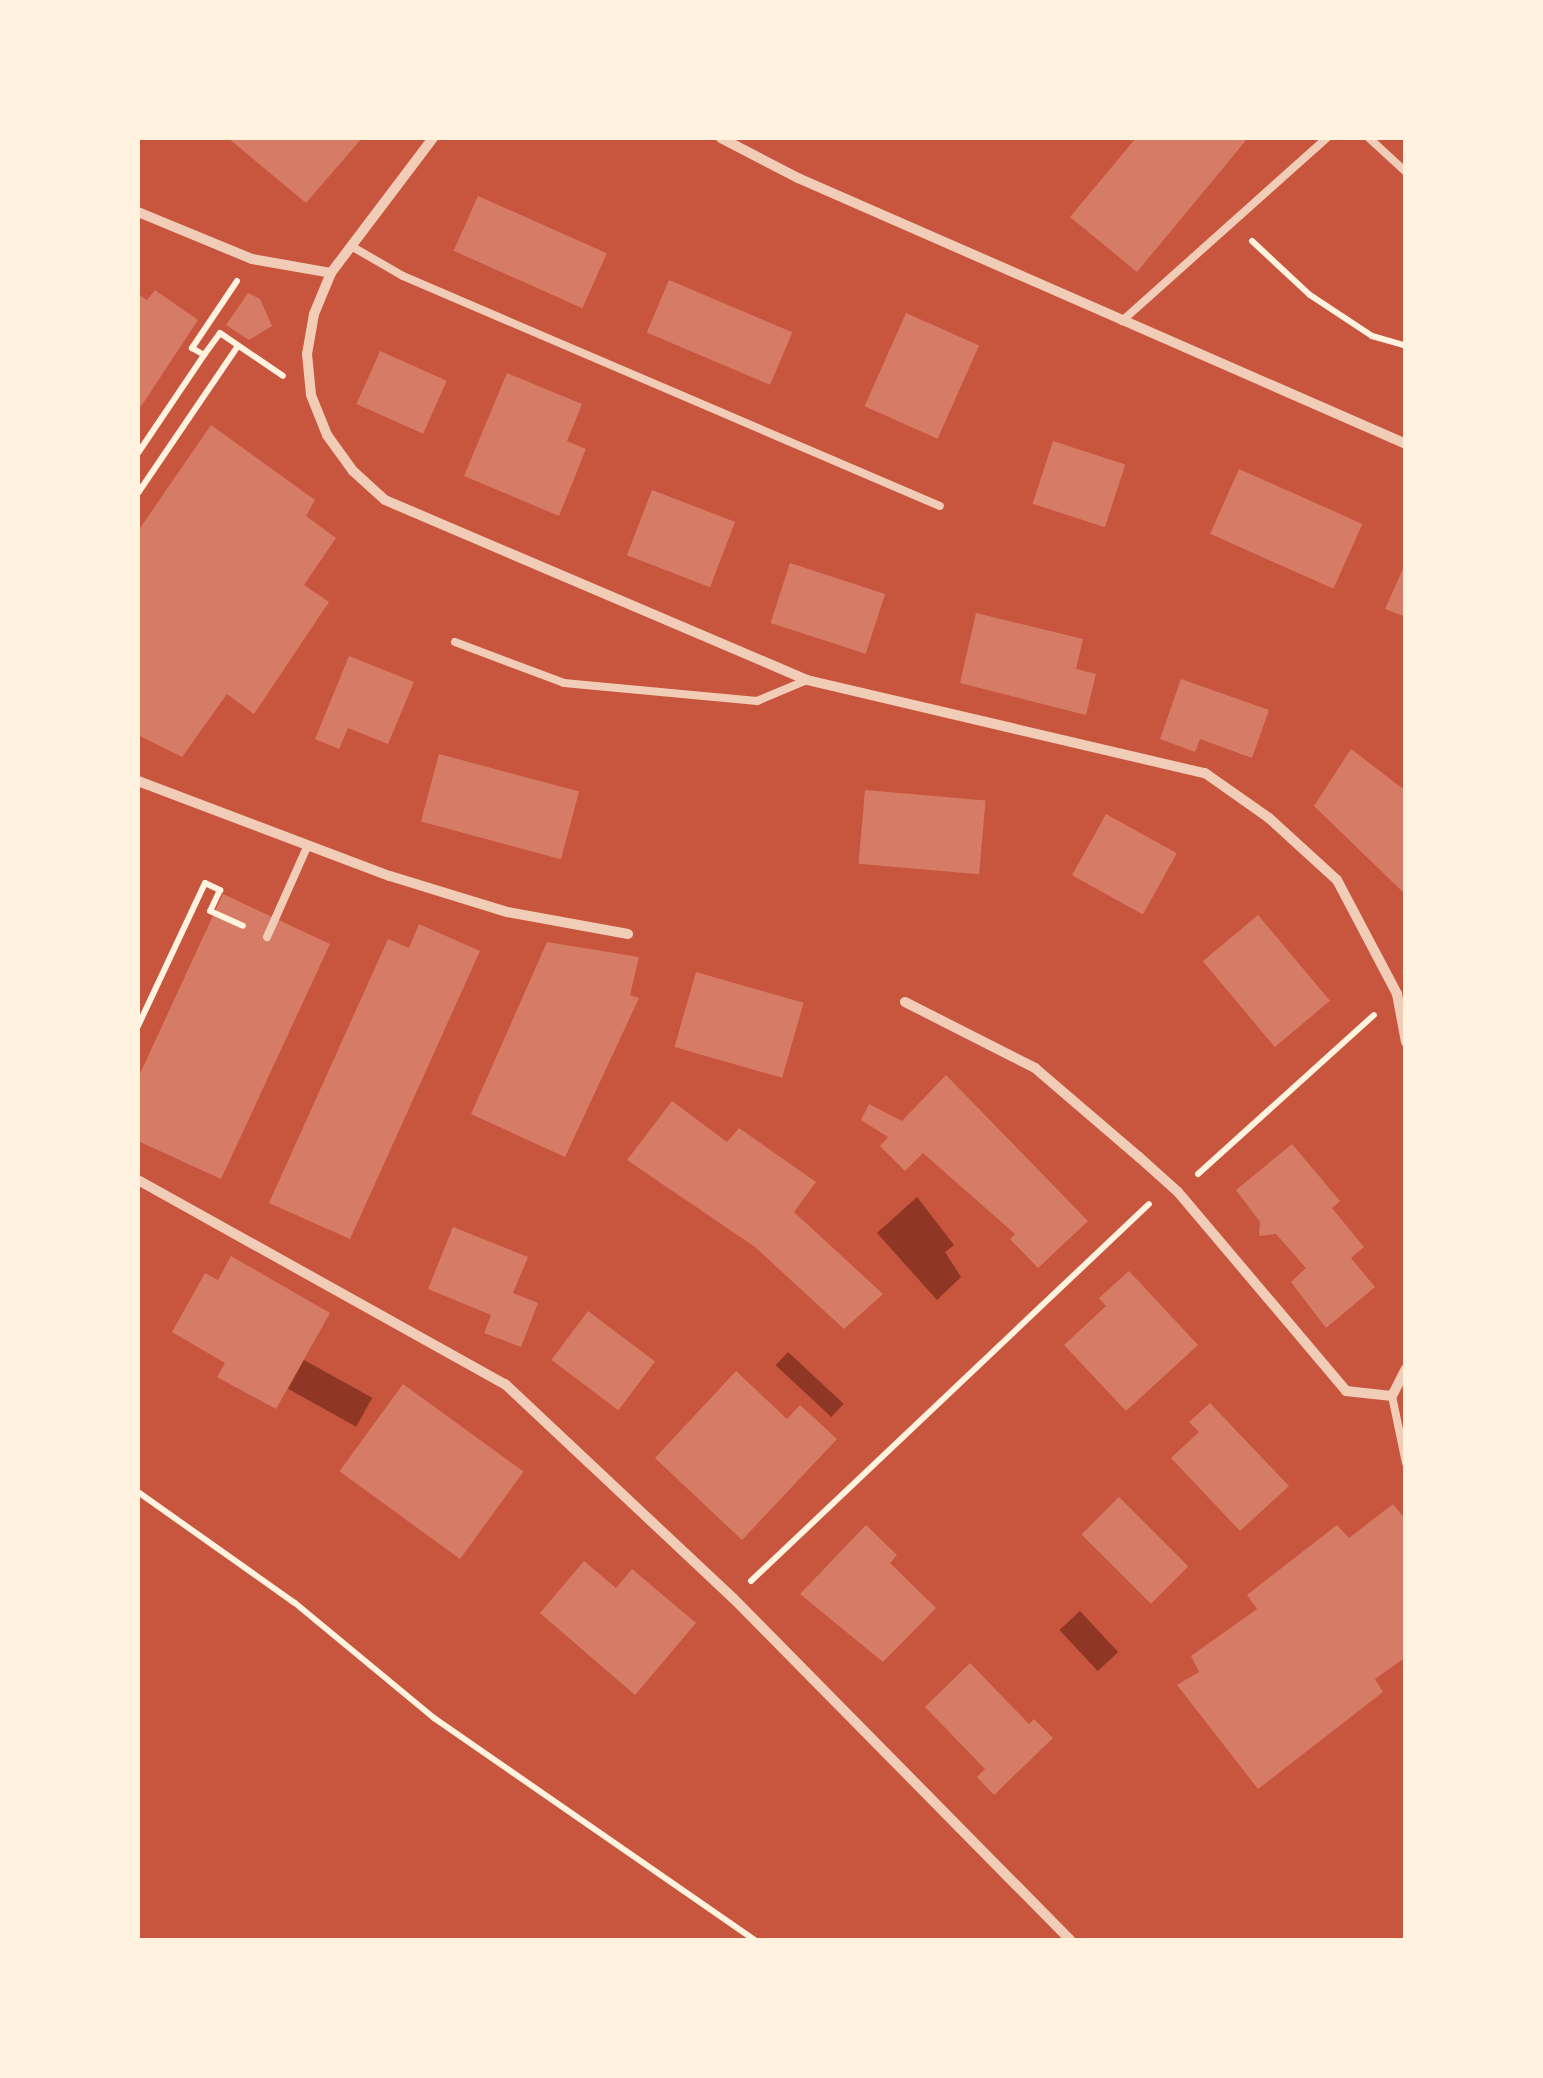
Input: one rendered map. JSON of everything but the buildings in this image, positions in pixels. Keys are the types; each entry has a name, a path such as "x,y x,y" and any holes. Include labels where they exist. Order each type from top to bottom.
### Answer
{"street":[{"path":"433,138 330,273 307,354 311,394 336,447 385,500 807,680 1205,773 1269,818 1337,880 1397,994 1406,1042"},
{"path":"721,138 798,178 1406,444"},
{"path":"138,212 252,259 330,273"},
{"path":"138,781 307,847 508,912 628,934"},
{"path":"905,1002 1035,1068 1178,1192 1346,1390 1392,1396 1406,1369"},
{"path":"138,1180 505,1384 733,1598 1070,1940"}],"lane":[{"path":"1122,321 1327,138"},
{"path":"1369,138 1406,172"},
{"path":"352,246 403,276 940,506"},
{"path":"455,642 564,683 757,701 807,680"},
{"path":"267,937 307,847"},
{"path":"1392,1396 1406,1463"}],"path":[{"path":"1231,221 1310,296 1372,336 1406,346"},
{"path":"204,356 192,348 215,312"},
{"path":"138,453 220,333 311,394"},
{"path":"138,493 238,346"},
{"path":"138,1026 205,883 220,890 210,910 267,937"},
{"path":"1178,1192 1397,994"},
{"path":"733,1598 1152,1207 1142,1195"},
{"path":"138,1492 295,1603 420,1708 755,1940"}],"shaded area":[{"path":"917,1197 954,1245 945,1252 961,1277 937,1300 877,1233"},
{"path":"788,1352 844,1404 831,1417 776,1365"},
{"path":"304,1360 372,1398 356,1427 288,1389"},
{"path":"1080,1611 1118,1652 1098,1671 1060,1630"}]}
